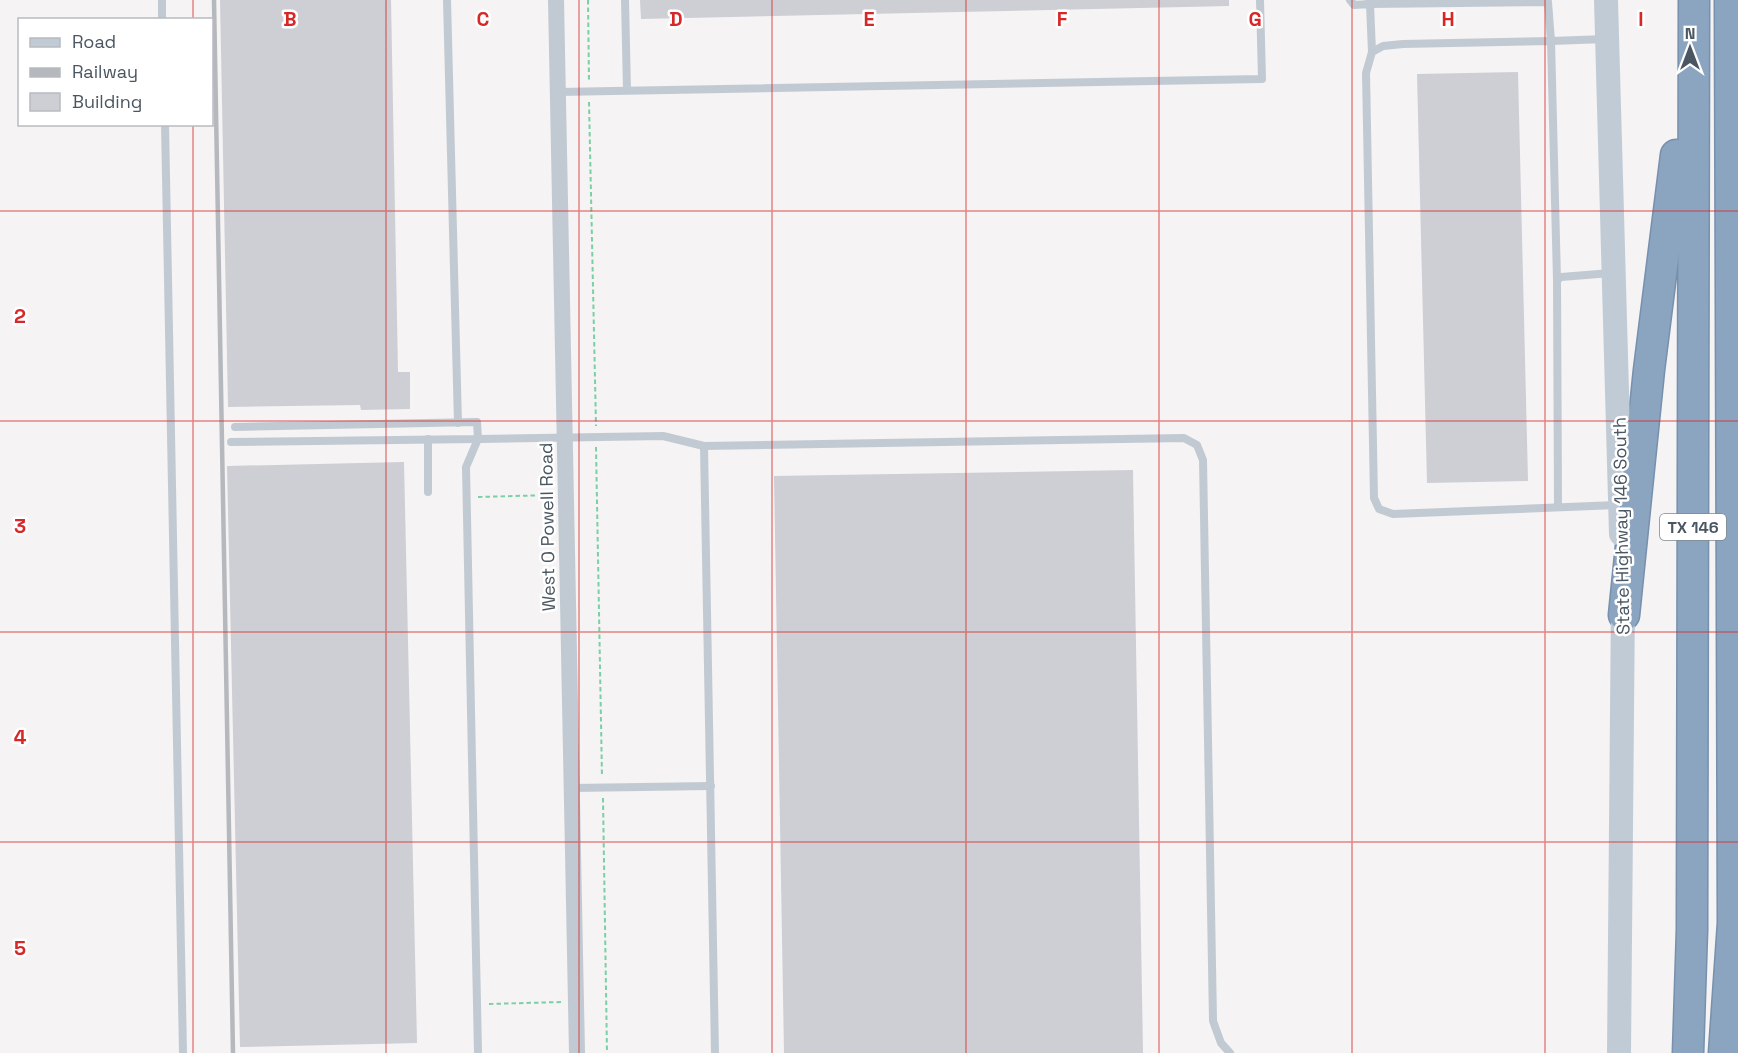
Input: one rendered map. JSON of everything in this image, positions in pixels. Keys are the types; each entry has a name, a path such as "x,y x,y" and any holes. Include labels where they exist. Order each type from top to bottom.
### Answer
{"highway":[{"path":"1624,615 1649,370 1671,210 1693,0"},
{"name":"TX 146","path":"1688,1053 1692,930 1693,0"},
{"name":"TX 146","path":"1724,1053 1733,923 1732,58 1730,0"},
{"path":"1732,58 1738,110"}],"main road":[{"name":"State Highway 146 South","path":"1606,0 1624,615 1619,1053"}],"street":[{"name":"West O Powell Road","path":"556,0 577,1053"}],"lane":[{"path":"162,0 162,18"},
{"path":"447,0 458,423"},
{"path":"626,0 627,90"},
{"path":"558,92 1262,79 1260,0"},
{"path":"1350,0 1354,5 1369,2 1548,1 1557,280 1558,507"},
{"path":"1369,2 1372,52 1366,73 1374,498 1379,509 1394,514 1621,505"},
{"path":"1372,52 1383,46 1404,44 1608,39"},
{"path":"165,126 183,1053"},
{"path":"1557,280 1561,277 1614,273"},
{"path":"235,427 477,422 478,439 466,467 466,497 478,1053"},
{"path":"231,442 663,436 704,446 1184,438 1197,445 1203,460 1213,1021 1221,1043 1230,1053"},
{"path":"428,439 428,492"},
{"path":"704,446 716,1053"},
{"path":"572,788 711,786"}],"path":[{"path":"588,0 607,1053"},
{"path":"466,497 566,495"},
{"path":"477,1004 576,1002"}],"building":[{"path":"220,0 391,0 398,372 410,372 410,409 361,410 360,405 228,407"},
{"path":"640,0 1229,0 1229,6 641,19"},
{"path":"1518,72 1528,481 1427,483 1417,74"},
{"path":"404,462 417,1043 240,1047 227,466"},
{"path":"1133,470 1143,1053 784,1053 774,476"}],"railway":[{"path":"214,0 233,1053"}]}
